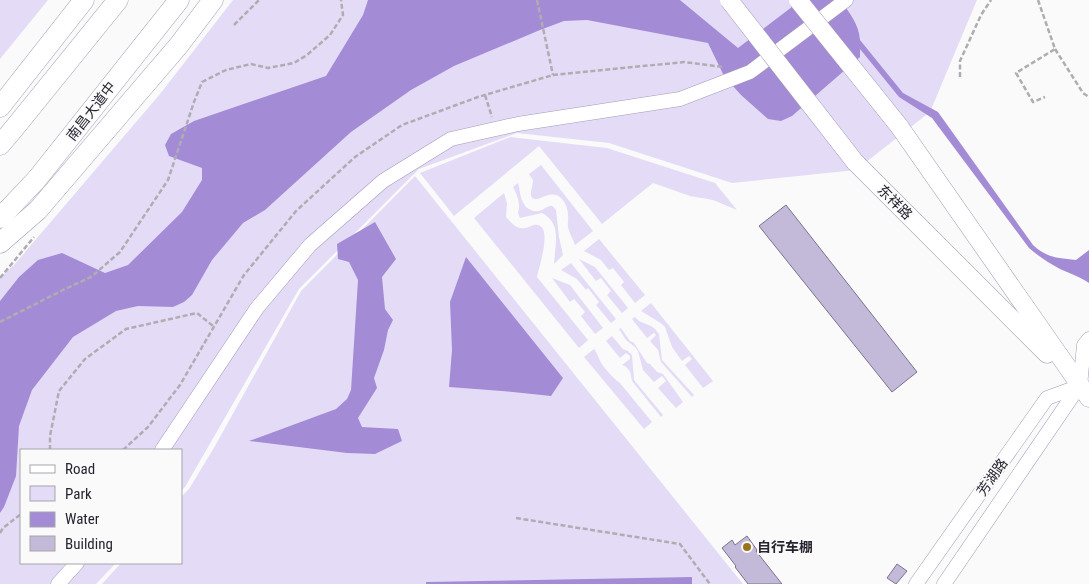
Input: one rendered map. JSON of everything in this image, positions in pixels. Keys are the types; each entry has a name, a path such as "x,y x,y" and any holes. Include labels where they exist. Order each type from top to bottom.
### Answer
{"highway":[{"path":"0,107 84,0"},
{"path":"0,145 118,0"},
{"name":"南昌大道中","path":"0,218 37,179 179,0"},
{"path":"0,242 38,210 179,45 213,0"}],"main road":[{"name":"东祥路","path":"729,0 855,162 1086,386"},
{"path":"798,0 899,126 1086,386"}],"street":[{"path":"163,449 257,308 310,245 383,181 451,139 518,124 680,98 750,72 846,0"},
{"name":"芳湖路","path":"944,584 1086,386 1084,345 1089,339"},
{"name":"芳湖路","path":"916,584 1047,398 1086,386"},
{"path":"58,584 76,564"}],"path":[{"path":"234,25 260,0"},
{"path":"0,322 91,277 120,252 168,180 202,82 226,70 251,64 268,68 294,63 307,55 330,35 343,15 341,0"},
{"path":"537,0 553,75"},
{"path":"960,77 960,61 981,16 991,0"},
{"path":"1038,0 1055,49 1083,93 1089,97"},
{"path":"1045,96 1032,102 1016,73 1055,49"},
{"path":"124,449 148,427 180,385 244,276 296,211 355,157 402,125 486,95 553,75 684,62 723,67"},
{"path":"486,95 496,129"},
{"path":"50,449 50,436 59,392 85,359 126,329 197,313 214,326"},
{"path":"0,532 20,515"},
{"path":"516,518 680,544 710,584"}],"green space":[{"path":"0,0 48,0 0,59"},
{"path":"233,0 977,0 930,112 856,170 732,183 609,143 517,133 419,169 299,289 182,490 182,449 20,449 20,564 115,564 96,584 0,584 0,277 14,265 160,94"},
{"path":"510,137 607,148 715,183 737,210 713,200 690,196 653,183 602,224 539,146 454,216 420,173"},
{"path":"541,165 593,231 575,245 569,232 567,208 562,199 551,194 536,199 533,199 531,196 533,180 529,174"},
{"path":"415,176 743,584 102,584 120,564 182,564 182,496 189,489 215,446 301,291"},
{"path":"518,183 522,199 527,208 537,211 551,206 556,210 563,255 554,264 555,229 548,217 542,213 520,218 518,199 513,187"},
{"path":"504,193 507,203 506,217 513,225 519,228 535,225 542,227 545,239 537,277 588,340 579,348 474,218"},
{"path":"599,239 645,295 635,303 621,285 624,282 613,268 609,270 601,260 584,251"},
{"path":"579,259 595,267 628,308 622,313 607,295 611,291 601,278 596,281"},
{"path":"571,263 616,319 611,323 596,305 599,302 588,288 586,290 577,279 561,270"},
{"path":"552,278 570,285 603,328 595,334 581,316 585,312 574,299 570,302"},
{"path":"651,303 713,381 703,388 685,365 692,359 689,356 682,361 672,347 665,327 641,311"},
{"path":"635,317 639,321 651,326 659,334 662,360 694,395 692,397 661,362 658,350 650,341 656,335 654,333 647,338 632,319"},
{"path":"621,328 647,363 657,372 663,374 683,402 676,408 658,388 666,381 662,376 654,382 643,370 638,351 626,340 619,329"},
{"path":"612,336 623,349 632,355 634,380 663,415 661,417 632,381 630,371 622,365 630,359 630,356 626,353 620,358 606,341"},
{"path":"594,349 604,367 620,383 652,422 644,429 584,357"}],"water":[{"path":"368,0 680,0 738,48 801,0 840,0 856,23 860,40 903,93 938,112 1033,245 1048,255 1076,260 1089,250 1089,283 1056,267 1029,248 932,118 899,97 860,49 860,57 792,116 781,121 768,119 741,95 724,76 708,43 587,20 564,21 454,66 411,90 351,132 265,210 243,223 212,260 192,295 184,302 173,307 138,306 116,311 73,337 32,390 19,426 16,476 0,513 0,301 19,277 38,260 62,253 105,273 128,265 182,212 202,180 202,168 169,156 165,145 171,134 194,121 326,76 363,15"},
{"path":"375,222 396,259 382,277 385,309 393,320 388,330 384,350 374,378 377,388 358,418 362,427 398,429 402,441 375,454 347,453 249,441 336,409 347,399 351,390 358,280 349,262 338,259 337,244"},
{"path":"466,257 563,378 551,396 449,387 452,350 450,302"},
{"path":"692,577 692,584 426,584 426,582"}],"building":[{"path":"786,205 917,372 892,392 759,226"},
{"path":"747,536 756,551 782,584 748,584 735,567 722,548 732,540 735,545"},
{"path":"897,564 907,571 896,584 887,578"}],"place":[{"name":"自行车棚","path":"747,547"}]}
